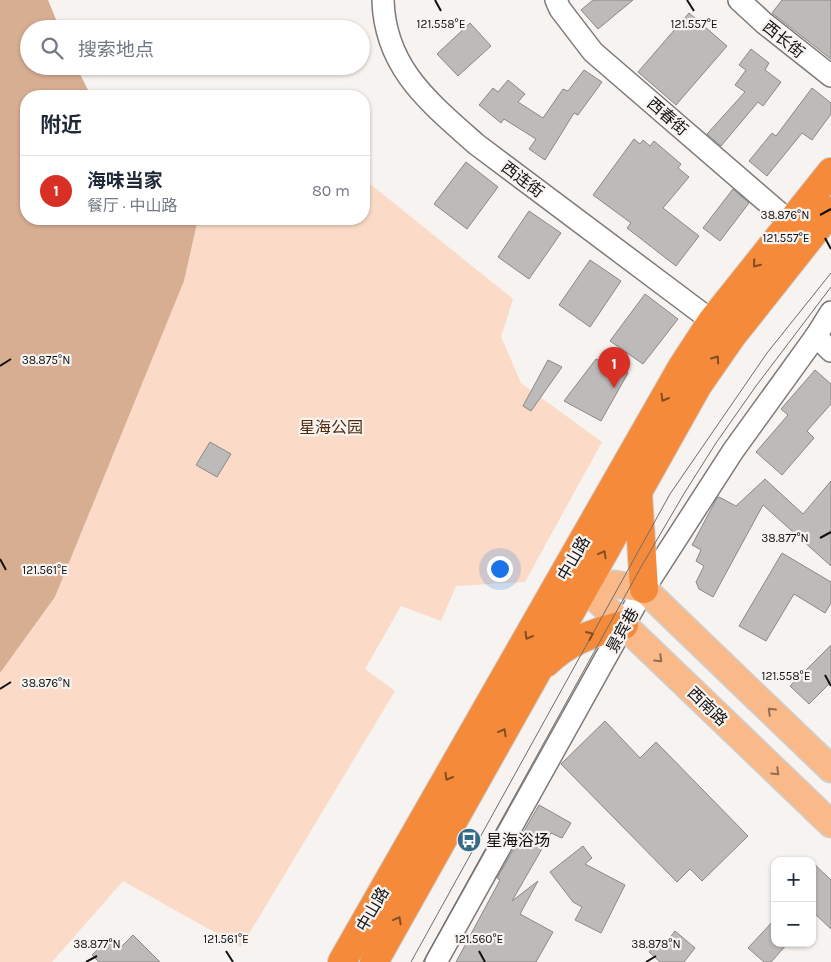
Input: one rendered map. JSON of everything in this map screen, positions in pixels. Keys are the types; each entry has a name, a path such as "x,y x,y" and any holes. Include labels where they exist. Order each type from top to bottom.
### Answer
{"highway":[{"name":"中山路","path":"342,962 682,367 712,321 831,172"},
{"name":"中山路","path":"374,962 698,384 732,336 831,211"},
{"path":"638,492 644,589"},
{"path":"537,673 550,659 584,638 602,630 624,626"}],"main road":[{"name":"西南路","path":"573,558 576,574 584,587 831,824"},
{"path":"552,594 584,587 614,584 644,589 831,769"}],"street":[{"name":"西连街","path":"383,0 383,18 391,48 408,78 443,114 476,144 712,321"},
{"name":"西春街","path":"556,0 560,9 594,52 790,222"},
{"name":"西长街","path":"739,0 764,23 831,76"},
{"name":"景宾巷","path":"436,962 644,589 733,451 816,336 831,312"},
{"path":"816,336 831,351"}],"green space":[{"name":"星海公园","path":"370,184 513,299 501,337 521,383 602,442 525,582 456,586 441,621 401,606 365,669 395,691 241,947 123,881 52,962 0,962 0,673 55,597 184,281 197,225 370,225"}],"shaded area":[{"path":"0,0 48,0 56,20 20,20 20,75 80,75 88,90 20,90 20,225 197,225 184,281 55,597 0,673"}],"building":[{"path":"593,0 633,0 598,29 581,10"},
{"path":"782,0 831,0 831,59 772,13"},
{"path":"689,13 727,46 676,105 638,72"},
{"path":"470,23 491,46 458,76 437,54"},
{"path":"751,49 769,63 765,70 781,82 763,106 758,102 721,146 707,134 745,92 735,85 746,70 739,65"},
{"path":"584,70 602,82 578,115 574,113 545,160 529,149 536,139 504,119 501,123 479,105 493,88 498,92 508,80 525,94 518,102 543,118 563,89 568,91"},
{"path":"812,88 831,103 831,114 812,140 802,133 767,176 749,161 772,133 776,136"},
{"path":"634,139 640,144 643,140 650,146 654,141 681,164 678,168 689,177 663,208 699,236 676,266 627,228 631,223 593,195"},
{"path":"466,162 498,187 467,229 434,204"},
{"path":"733,189 749,203 720,241 703,228"},
{"path":"529,211 561,233 529,279 498,257"},
{"path":"590,260 621,281 590,327 559,305"},
{"path":"645,294 678,319 643,364 610,341"},
{"path":"596,359 628,373 601,421 564,401"},
{"path":"548,360 562,367 531,411 523,406"},
{"path":"815,370 831,384 831,404 807,431 814,438 782,475 756,452 788,415 781,409"},
{"path":"210,442 231,454 217,477 196,465"},
{"path":"765,479 803,514 831,481 831,566 763,505 713,597 699,589 696,582 704,566 696,561 701,550 692,545 717,498 719,497 736,506"},
{"path":"782,553 831,582 831,603 825,613 794,594 766,641 739,626"},
{"path":"831,645 831,682 809,704 790,686"},
{"path":"605,721 640,758 656,742 748,836 702,881 690,869 677,882 561,764"},
{"path":"539,805 571,823 562,838 551,833 512,901 538,881 520,914 553,932 536,962 456,962 500,880 497,878"},
{"path":"583,846 592,858 585,864 625,885 601,933 575,920 582,907 573,902 550,872"},
{"path":"816,866 831,880 831,929 816,915"},
{"path":"771,923 771,947 784,947 771,962 764,962 748,948"},
{"path":"675,931 695,948 684,962 660,962 649,952 660,939 665,944"},
{"path":"133,935 160,962 99,962 92,955 111,937 121,947"}],"tram line":[{"path":"411,962 670,494 767,353 831,273"},
{"path":"423,962 641,567 685,492 716,443 756,386 831,287"}],"place":[{"name":"海味当家","path":"614,388"},
{"name":"星海浴场","path":"469,840"}]}
